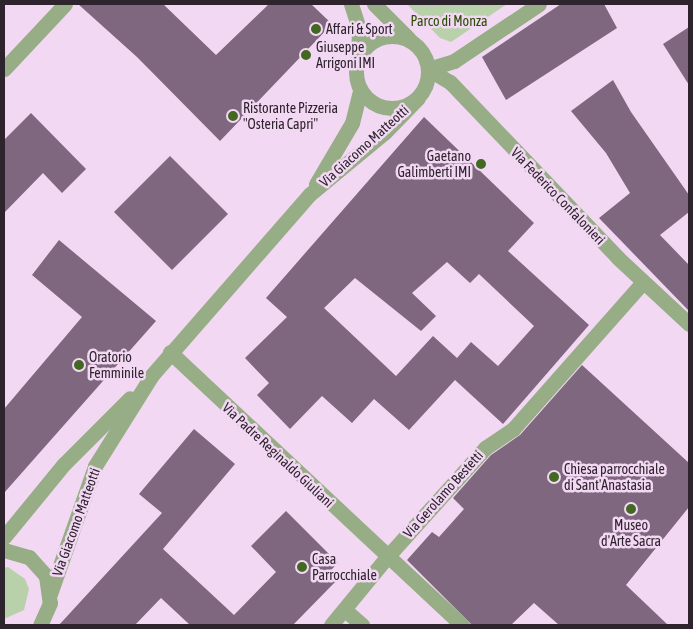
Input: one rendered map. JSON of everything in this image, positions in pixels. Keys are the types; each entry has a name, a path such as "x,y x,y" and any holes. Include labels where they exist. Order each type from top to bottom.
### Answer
{"street":[{"path":"4,69 65,4"},
{"path":"351,4 360,37 355,74 360,91 371,103 386,108 405,106 418,98 426,83 428,68 423,54 414,43 374,4"},
{"path":"428,68 454,61 540,4"},
{"path":"357,60 366,46 383,37 400,37 414,43"},
{"name":"Via Federico Confalonieri","path":"428,68 450,82 643,282 689,324"},
{"name":"Via Giacomo Matteotti","path":"310,194 352,123 360,91"},
{"name":"Via Giacomo Matteotti","path":"4,537 64,464 152,375 170,352 310,194 385,132 418,98"},
{"name":"Via Gerolamo Bestetti","path":"331,625 387,557 485,448 513,429 643,282"},
{"name":"Via Padre Reginaldo Giuliani","path":"170,352 387,557 462,625"},
{"name":"Via Giacomo Matteotti","path":"40,625 49,608 50,594 89,480 152,375"},
{"path":"4,550 23,554 38,564 47,579 50,594"},
{"path":"345,610 362,625"}],"green space":[{"name":"Parco di Monza","path":"407,4 507,4 451,42 440,38"},
{"path":"8,567 25,579 29,589 24,610 4,619 4,568"}],"building":[{"path":"78,4 163,4 216,55 269,4 311,4 332,24 220,141 137,57"},
{"path":"561,4 604,4 617,28 506,100 482,57"},
{"path":"689,27 689,85 663,44"},
{"path":"613,80 631,112 689,195 689,212 660,235 689,265 689,311 599,218 630,193 606,153 571,111"},
{"path":"31,113 86,169 62,193 43,173 4,213 4,140"},
{"path":"424,117 534,223 508,251 589,325 503,424 455,380 409,430 374,399 352,423 322,396 290,429 257,395 269,383 245,358 287,317 266,298","holes":["447,262 470,283 479,274 534,326 498,366 471,342 457,358 433,336 396,376 324,308 355,278 421,331 436,316 412,293"]},
{"path":"170,156 228,214 172,270 114,212"},
{"name":"Oratorio Femminile","path":"59,240 156,321 4,493 4,409 82,317 32,275"},
{"name":"Chiesa parrocchiale di Sant'Anastasia","path":"582,365 689,463 689,507 626,585 668,625 559,625 534,603 511,625 472,625 407,560 432,532 439,537 464,509 453,498 491,455 520,435"},
{"path":"194,429 235,464 163,549 234,615 276,572 251,546 286,511 338,563 330,571 338,579 293,625 190,625 161,598 135,625 59,625 162,513 139,494"}],"place":[{"name":"Affari & Sport","path":"316,29"},
{"name":"Giuseppe Arrigoni IMI","path":"306,55"},
{"name":"Ristorante Pizzeria \"Osteria Capri\"","path":"233,116"},
{"name":"Gaetano Galimberti IMI","path":"481,164"},
{"name":"Oratorio Femminile","path":"79,365"},
{"name":"Chiesa parrocchiale di Sant'Anastasia","path":"554,477"},
{"name":"Museo d'Arte Sacra","path":"631,509"},
{"name":"Casa Parrocchiale","path":"302,567"}]}
